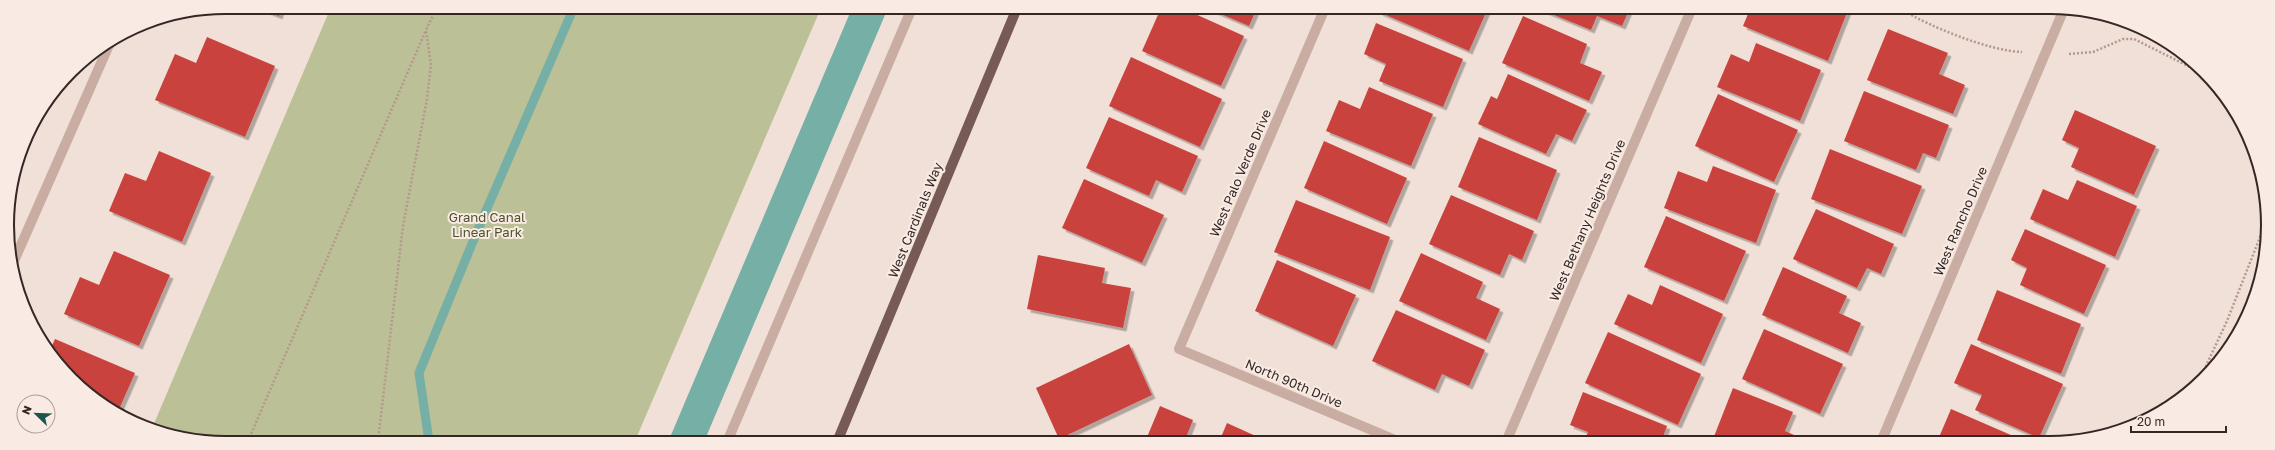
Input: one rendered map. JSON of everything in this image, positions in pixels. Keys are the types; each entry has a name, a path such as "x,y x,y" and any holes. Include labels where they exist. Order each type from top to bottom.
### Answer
{"main road":[{"name":"West Cardinals Way","path":"839,436 1014,14"}],"street":[{"path":"730,436 909,14"},
{"name":"West Palo Verde Drive","path":"1179,349 1321,14"},
{"name":"West Bethany Heights Drive","path":"1509,436 1689,14"},
{"name":"West Rancho Drive","path":"1884,436 2062,14"},
{"path":"16,256 106,51"},
{"name":"North 90th Drive","path":"1179,349 1386,436"}],"path":[{"path":"250,436 434,14"},
{"path":"379,436 403,226 427,99 431,65 426,30"},
{"path":"2204,369 2227,321 2261,235"}],"green space":[{"name":"Grand Canal Linear Park","path":"328,14 818,14 637,436 211,436 184,432 154,424"}],"building":[{"path":"1158,14 1195,14 1244,36 1221,86 1142,51"},
{"path":"1221,14 1254,14 1249,26"},
{"path":"1384,14 1485,14 1469,51"},
{"path":"1552,14 1627,14 1622,26 1597,16 1591,30"},
{"path":"1748,14 1846,14 1828,61 1743,26"},
{"path":"1523,16 1587,44 1580,63 1602,72 1589,101 1502,63"},
{"path":"1376,23 1463,59 1443,107 1379,81 1386,64 1364,54"},
{"path":"1888,29 1948,53 1939,74 1965,85 1953,114 1867,80"},
{"path":"207,37 275,66 245,137 155,100 175,54 196,63"},
{"path":"1756,43 1821,70 1800,121 1717,87 1731,54 1749,62"},
{"path":"1131,57 1222,99 1200,147 1109,106"},
{"path":"1508,74 1587,110 1572,141 1556,134 1546,154 1478,124 1491,96 1497,99"},
{"path":"1369,87 1433,114 1411,166 1326,131 1339,100 1360,109"},
{"path":"1864,91 1949,125 1936,158 1923,153 1916,170 1844,141"},
{"path":"1718,94 1798,130 1774,182 1695,146"},
{"path":"2075,110 2156,146 2134,195 2071,167 2079,148 2062,140"},
{"path":"1109,117 1198,156 1182,192 1156,180 1149,196 1086,168"},
{"path":"1479,137 1557,170 1537,220 1458,187"},
{"path":"1324,141 1407,178 1387,224 1304,188"},
{"path":"1830,149 1922,186 1902,234 1811,199"},
{"path":"159,151 211,173 182,242 109,211 125,173 146,181"},
{"path":"1713,166 1776,190 1756,243 1664,208 1678,171 1707,182"},
{"path":"1084,179 1164,215 1142,263 1062,228"},
{"path":"2077,180 2137,206 2115,257 2030,219 2043,189 2068,200"},
{"path":"1451,195 1534,231 1522,260 1509,254 1500,275 1429,244"},
{"path":"1296,200 1390,237 1370,290 1274,252"},
{"path":"1816,209 1894,244 1881,274 1867,268 1857,288 1793,259"},
{"path":"1666,216 1746,251 1724,301 1644,267"},
{"path":"2025,229 2106,265 2084,314 2020,285 2027,268 2011,260"},
{"path":"114,251 170,275 139,346 64,314 80,277 99,285"},
{"path":"1421,253 1483,282 1476,298 1500,309 1486,340 1399,301"},
{"path":"1038,255 1105,268 1102,283 1131,288 1123,328 1027,309"},
{"path":"1277,260 1356,295 1333,346 1255,311"},
{"path":"1783,267 1847,296 1839,313 1861,323 1848,353 1762,315"},
{"path":"1660,285 1723,314 1701,363 1614,324 1628,294 1652,305"},
{"path":"1997,290 2081,324 2061,374 1977,340"},
{"path":"1396,310 1485,350 1469,386 1442,374 1435,390 1372,361"},
{"path":"1764,329 1843,364 1820,414 1742,379"},
{"path":"1608,332 1701,374 1678,425 1585,383"},
{"path":"55,339 135,373 120,408 86,384 66,364 52,345"},
{"path":"1129,344 1152,395 1065,436 1058,436 1036,388"},
{"path":"1971,344 2063,384 2040,436 2034,436 1975,410 1982,395 1954,383"},
{"path":"1733,388 1793,412 1785,431 1796,436 1714,436"},
{"path":"1583,392 1667,426 1663,436 1586,436 1588,432 1570,425"},
{"path":"1160,406 1193,420 1187,435 1190,436 1148,436"},
{"path":"1951,409 2013,436 1940,436"},
{"path":"1227,423 1256,436 1222,436"}],"waterway":[{"path":"428,436 419,373 476,234 571,14"},
{"path":"689,436 867,14"}]}
